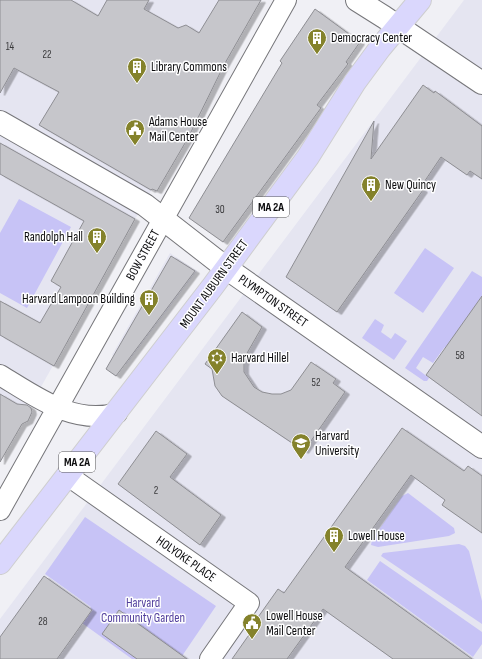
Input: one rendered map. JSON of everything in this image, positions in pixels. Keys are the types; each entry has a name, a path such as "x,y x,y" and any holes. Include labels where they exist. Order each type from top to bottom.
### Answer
{"main road":[{"name":"MOUNT AUBURN STREET","path":"0,563 67,475 117,413 226,268 308,157 355,82 420,0"}],"street":[{"name":"BOW STREET","path":"0,510 286,0"},
{"path":"357,0 482,83"},
{"name":"PLYMPTON STREET","path":"0,122 146,205 226,268 482,447"},
{"path":"0,375 58,407 72,413 104,417 117,413"},
{"name":"HOLYOKE PLACE","path":"67,475 249,603 210,659"}],"shaded area":[{"path":"0,0 255,0 184,132 0,460"},
{"name":"Harvard University","path":"464,0 482,0 482,659 0,659 0,619"},
{"name":"Harvard Lampoon Building","path":"170,253 197,271 126,365 112,355"}],"green space":[{"path":"19,199 71,227 27,308 0,293 0,233"},
{"path":"425,248 454,268 423,313 394,293"},
{"path":"472,271 482,277 482,296 448,345 433,363 423,357 416,368 429,378 427,381 424,381 405,368"},
{"path":"375,319 384,325 381,332 391,339 395,333 407,341 394,360 362,338"},
{"path":"408,493 454,528 455,533 449,536 378,547 371,545 372,540 402,496"},
{"name":"Harvard Community Garden","path":"85,517 216,606 180,659 132,659 82,623 91,607 45,574"},
{"path":"459,544 465,546 469,551 482,601 482,624 381,556 383,553"},
{"path":"380,561 482,632 482,644 473,657 367,580"}],"building":[{"path":"0,0 71,0 98,16 107,0 149,0 144,9 178,28 186,25 199,33 219,0 261,0 224,65 188,138 157,191 151,190 39,125 59,92 14,68 0,93"},
{"path":"315,9 360,42 346,62 348,64 317,105 321,108 223,242 189,218 282,63 280,61"},
{"name":"New Quincy","path":"423,85 434,93 435,91 482,126 482,179 470,171 467,175 441,157 420,188 423,190 337,312 286,277 374,121 371,159"},
{"name":"Randolph Hall","path":"0,143 135,219 54,366 0,335 0,301 40,323 61,287 51,281 84,221 0,174"},
{"name":"Harvard Lampoon Building","path":"171,256 195,271 116,376 106,369"},
{"path":"482,296 482,416 426,375"},
{"path":"242,312 262,327 246,355 244,364 244,372 254,387 262,392 272,394 281,394 291,390 311,362 336,379 333,383 345,392 304,451 222,396 215,386 212,369 205,364"},
{"path":"0,394 17,404 27,405 31,408 32,412 28,421 22,424 0,462"},
{"name":"Lowell House","path":"402,428 464,471 468,466 482,476 482,533 442,505 445,500 411,475 345,567 472,659 393,659 323,609 287,659 232,659 258,622 256,620 278,589 284,593"},
{"path":"156,431 187,454 170,477 221,515 200,545 118,484"},
{"path":"44,576 92,610 57,659 0,659 0,637"},
{"path":"119,610 187,659 137,659 102,634"}],"place":[{"name":"Democracy Center","path":"317,55"},
{"name":"Library Commons","path":"137,84"},
{"name":"Adams House Mail Center","path":"135,146"},
{"name":"New Quincy","path":"371,202"},
{"name":"Randolph Hall","path":"97,254"},
{"name":"Harvard Lampoon Building","path":"149,316"},
{"name":"Harvard Hillel","path":"217,375"},
{"name":"Harvard University","path":"301,460"},
{"name":"Lowell House","path":"334,553"},
{"name":"Lowell House Mail Center","path":"252,640"}]}
